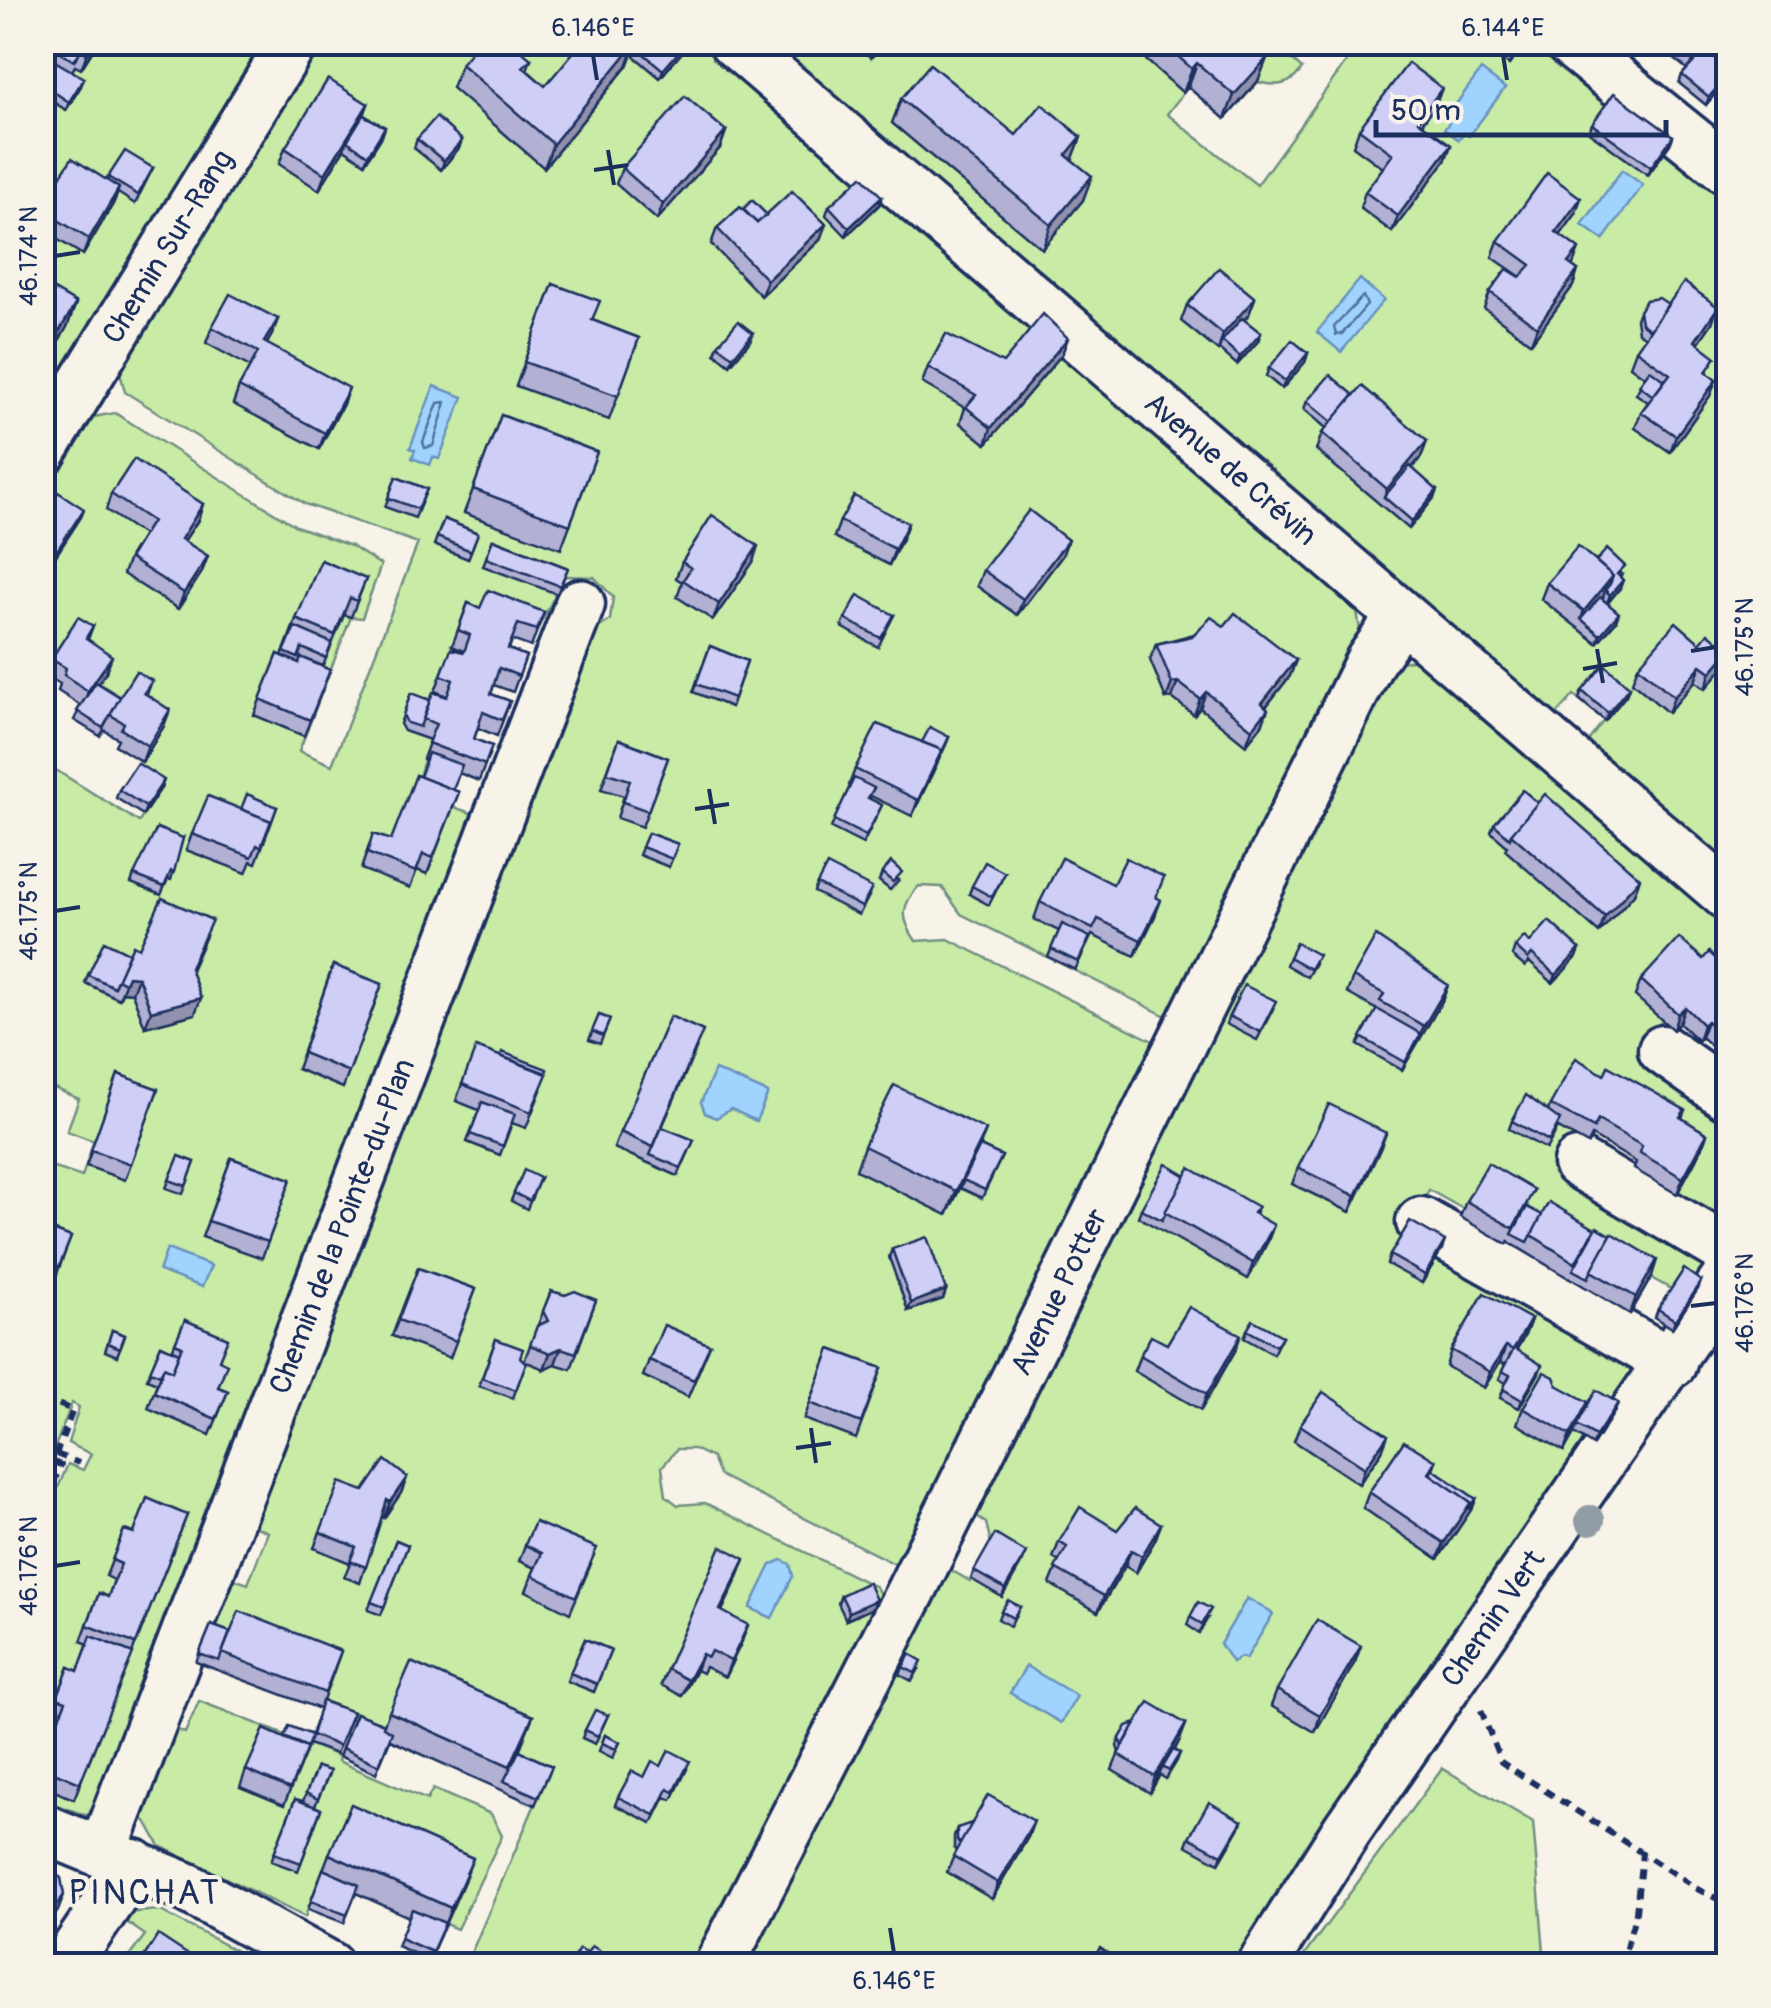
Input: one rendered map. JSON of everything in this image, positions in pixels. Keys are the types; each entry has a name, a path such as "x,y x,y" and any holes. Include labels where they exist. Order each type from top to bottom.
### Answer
{"street":[{"name":"Chemin Sur-Rang","path":"42,451 293,42"},
{"name":"Avenue de Crévin","path":"734,42 1728,896"},
{"path":"1569,42 1728,170"},
{"name":"Chemin de la Pointe-du-Plan","path":"65,1966 119,1857 580,604"},
{"name":"Avenue Potter","path":"718,1966 920,1574 1370,661 1400,618"},
{"path":"1663,1050 1728,1096"},
{"path":"1578,1163 1728,1251"},
{"path":"1421,1222 1672,1362"},
{"name":"Chemin Vert","path":"1260,1966 1346,1830 1728,1276"},
{"path":"42,1828 119,1857 329,1966"}],"path":[{"path":"42,1398 73,1410 53,1462 60,1464 42,1511"},
{"path":"56,1454 80,1464"},
{"path":"1480,1709 1502,1762 1728,1904"},
{"path":"1622,1966 1636,1912 1642,1853"}],"green space":[{"path":"43,43 267,43 43,404"},
{"path":"313,43 704,43 1355,598 1362,643 1177,1013 1164,1015 961,914 942,887 919,886 908,900 905,919 916,941 948,939 1153,1041 1156,1055 907,1556 893,1563 719,1475 712,1458 694,1449 677,1449 662,1467 666,1496 678,1505 705,1503 876,1587 885,1604 703,1965 466,1965 548,1774 516,1759 524,1739 382,1732 319,1709 335,1668 208,1633 228,1577 248,1584 268,1532 250,1524 588,635 610,620 613,597 594,577 565,576 538,628 452,645 464,651 458,669 436,691 447,696 441,713 408,702 401,723 404,731 430,740 414,793 485,818 104,1811 88,1816 42,1800 43,1523 68,1464 83,1470 91,1454 68,1443 79,1407 72,1403 48,1465 54,1468 43,1497 43,1308 65,1253 43,1244 43,1164 82,1177 94,1141 67,1131 79,1099 43,1083 43,762 139,822 161,788 134,771 163,726 118,706 43,657 43,484 83,419 115,413 296,526 351,546 381,565 362,618 351,617 299,751 332,765 418,543 305,504 125,392 118,365"},
{"path":"759,43 1279,43 1277,46 1302,69 1293,79 1277,85 1258,82 1225,119 1188,87 1167,114 1257,185 1360,43 1540,43 1728,196 1728,872 1583,748 1604,720 1574,695 1551,721"},
{"path":"1423,658 1728,921 1728,1086 1717,1068 1724,1057 1702,1037 1698,1041 1679,1023 1673,1030 1662,1021 1650,1035 1728,1112 1728,1239 1636,1162 1593,1136 1588,1144 1717,1259 1698,1289 1673,1290 1544,1219 1524,1215 1528,1205 1465,1210 1429,1190 1407,1228 1649,1366 1240,1965 742,1966 942,1565 970,1581 991,1543 986,1523 969,1512 1390,664"},
{"path":"199,1701 339,1756 338,1761 427,1800 433,1789 491,1814 502,1836 457,1929 445,1924 464,1881 320,1877 305,1917 160,1846 146,1821 133,1816 168,1726 185,1733"},
{"path":"1442,1768 1533,1822 1545,1965 1297,1965"},
{"path":"159,1910 236,1951 233,1965 123,1965 145,1935 115,1914"}],"water":[{"path":"1481,70 1505,88 1469,136 1464,133 1459,140 1444,129 1449,123 1445,119"},
{"path":"1622,170 1643,185 1603,240 1582,225"},
{"path":"1360,279 1384,300 1341,352 1317,332"},
{"path":"434,386 463,397 439,459 433,457 430,465 412,458 415,450 410,448"},
{"path":"715,1070 768,1093 756,1121 731,1109 716,1118 705,1113 701,1102"},
{"path":"167,1249 211,1266 202,1287 159,1271"},
{"path":"782,1560 790,1564 793,1576 772,1618 750,1608 771,1565"},
{"path":"1247,1598 1273,1614 1246,1659 1241,1657 1232,1662 1220,1644"},
{"path":"1026,1666 1077,1696 1061,1723 1010,1693"}],"building":[{"path":"43,42 93,42 87,53 81,50 74,61"},
{"path":"479,42 511,42 531,59 523,67 545,86 582,42 636,42 553,144 461,64"},
{"path":"642,42 687,42 663,70 637,48"},
{"path":"1162,42 1250,42 1267,58 1234,95 1197,63 1192,69"},
{"path":"1493,42 1522,42 1512,56"},
{"path":"1680,42 1705,42 1695,55"},
{"path":"1705,50 1728,68 1728,75 1709,97 1682,75"},
{"path":"46,56 84,78 69,102 42,84 42,61"},
{"path":"1408,63 1442,88 1418,121 1451,145 1398,216 1365,192 1393,154 1359,129"},
{"path":"930,64 1016,135 1042,104 1081,137 1066,155 1092,176 1051,225 901,99"},
{"path":"328,79 368,104 325,174 285,148"},
{"path":"1614,93 1673,136 1651,167 1592,124"},
{"path":"685,96 726,131 663,204 622,168"},
{"path":"363,115 385,127 368,155 347,141"},
{"path":"436,117 462,140 444,161 417,139"},
{"path":"125,151 153,168 138,195 108,177"},
{"path":"72,158 119,188 89,239 42,210"},
{"path":"1547,173 1581,198 1556,232 1579,249 1568,263 1578,270 1537,327 1490,292 1507,269 1520,277 1531,265 1498,241"},
{"path":"862,176 882,197 849,228 829,206"},
{"path":"792,191 826,224 767,280 717,228 740,207 757,223"},
{"path":"752,200 767,215 757,223 743,209"},
{"path":"1219,268 1255,298 1223,334 1187,305"},
{"path":"1684,282 1718,307 1695,341 1716,357 1706,372 1716,380 1676,436 1641,412 1670,374 1636,350"},
{"path":"42,283 76,303 52,344 42,338"},
{"path":"553,284 600,301 592,320 639,338 618,396 524,362"},
{"path":"230,294 278,319 264,342 349,388 325,433 239,387 258,352 212,327"},
{"path":"1659,298 1668,304 1650,330 1641,323 1639,311 1646,300"},
{"path":"1043,314 1068,338 991,428 966,407 976,395 928,367 946,334 1003,363"},
{"path":"1242,318 1261,333 1240,357 1222,341"},
{"path":"738,321 753,333 733,357 718,345"},
{"path":"1292,340 1308,353 1285,381 1269,368"},
{"path":"1650,370 1665,380 1653,396 1639,385"},
{"path":"1330,375 1354,395 1332,422 1307,401"},
{"path":"1362,386 1427,441 1387,489 1322,433"},
{"path":"501,415 597,452 570,525 473,489"},
{"path":"134,459 203,504 181,539 208,556 184,593 129,558 152,521 111,494"},
{"path":"1410,466 1437,490 1412,521 1384,497"},
{"path":"396,477 427,489 418,509 388,498"},
{"path":"58,492 84,509 56,552 42,543 42,515"},
{"path":"854,496 908,523 895,549 840,521"},
{"path":"1029,510 1068,540 1023,599 983,570"},
{"path":"712,515 758,546 719,604 683,580 691,568 682,562"},
{"path":"444,519 478,533 471,551 437,537"},
{"path":"493,539 568,568 560,586 486,558"},
{"path":"1578,546 1613,576 1584,611 1547,583"},
{"path":"1607,549 1625,566 1617,574 1623,580 1610,595 1605,590 1613,576 1596,561"},
{"path":"321,560 366,579 357,601 350,598 335,635 296,619"},
{"path":"488,590 544,612 537,630 518,624 508,649 526,656 519,676 499,668 491,694 510,701 502,720 483,712 474,739 492,746 485,765 428,743 436,724 423,719 433,692 447,697 453,680 441,675 451,649 464,652 470,635 458,630 468,603 480,608"},
{"path":"858,595 894,615 881,638 845,619"},
{"path":"1600,597 1619,613 1600,635 1581,619"},
{"path":"42,611 54,618 42,637"},
{"path":"1235,613 1296,660 1262,703 1268,709 1252,729 1206,692 1200,699 1178,682 1172,683 1156,644 1192,636 1211,617 1224,626"},
{"path":"78,617 93,626 86,638 112,656 88,691 64,675 66,668 51,659"},
{"path":"1676,622 1700,643 1708,633 1728,652 1711,672 1701,665 1674,697 1638,666"},
{"path":"295,627 332,643 326,658 302,648 298,658 284,652"},
{"path":"710,646 747,661 734,698 696,684"},
{"path":"42,647 54,654 42,676"},
{"path":"278,654 299,663 301,657 330,670 310,720 260,699"},
{"path":"1604,664 1629,687 1608,713 1582,691"},
{"path":"136,671 152,681 144,693 170,710 148,746 121,729 124,723 109,714"},
{"path":"96,682 120,697 103,728 77,711"},
{"path":"411,693 430,700 420,727 407,723 403,715"},
{"path":"877,724 942,750 918,800 855,769"},
{"path":"930,727 949,737 939,758 942,750 922,742"},
{"path":"619,739 668,758 648,811 623,802 630,780 607,773"},
{"path":"428,753 462,765 453,790 420,777"},
{"path":"137,763 164,780 146,807 119,790"},
{"path":"416,775 459,792 433,858 423,854 416,872 367,853 373,834 391,840"},
{"path":"854,778 874,788 868,798 882,805 866,836 834,820"},
{"path":"1523,790 1538,803 1510,838 1494,824"},
{"path":"247,794 277,807 269,829 271,821 241,809"},
{"path":"1545,794 1640,878 1605,917 1511,834"},
{"path":"208,796 271,821 261,847 257,845 252,857 192,834"},
{"path":"157,828 183,838 174,872 171,871 164,887 134,875"},
{"path":"648,833 678,844 672,859 642,847"},
{"path":"1062,858 1113,884 1126,858 1164,877 1156,897 1161,900 1141,940 1098,919 1093,929 1040,902"},
{"path":"891,862 902,872 893,882 882,873"},
{"path":"985,862 1005,873 992,897 972,886"},
{"path":"827,865 872,888 862,907 817,884"},
{"path":"162,898 212,920 190,968 201,998 151,1011 138,977 128,976 125,983 117,979 133,945 139,948"},
{"path":"1549,921 1580,949 1556,975 1532,954 1528,959 1515,947 1524,937 1530,942"},
{"path":"1062,924 1090,937 1078,962 1051,949"},
{"path":"1376,936 1448,985 1424,1026 1380,1001 1384,994 1353,977"},
{"path":"1679,938 1703,959 1709,952 1728,970 1728,1040 1707,1021 1703,1025 1685,1007 1678,1014 1641,980"},
{"path":"104,941 129,953 114,987 88,975"},
{"path":"1296,943 1318,955 1310,969 1289,957"},
{"path":"333,965 382,984 349,1072 303,1053"},
{"path":"1244,985 1276,1001 1260,1032 1229,1016"},
{"path":"1377,1009 1421,1034 1405,1062 1361,1037"},
{"path":"599,1015 610,1019 603,1036 592,1031"},
{"path":"670,1016 703,1031 653,1147 620,1132"},
{"path":"476,1047 547,1074 531,1112 462,1084"},
{"path":"502,1052 547,1069 546,1073 501,1056"},
{"path":"1576,1058 1604,1075 1608,1066 1685,1110 1680,1117 1707,1134 1683,1178 1640,1153 1642,1146 1598,1120 1594,1128 1550,1105"},
{"path":"118,1074 158,1089 131,1164 91,1150"},
{"path":"894,1085 986,1130 956,1191 864,1146"},
{"path":"1526,1095 1560,1120 1549,1141 1512,1121"},
{"path":"482,1102 515,1114 503,1146 470,1134"},
{"path":"1329,1104 1386,1133 1356,1196 1298,1168"},
{"path":"662,1127 694,1140 681,1168 650,1155"},
{"path":"980,1146 1002,1156 985,1190 963,1180"},
{"path":"179,1156 195,1162 186,1186 169,1180"},
{"path":"231,1158 291,1179 268,1242 208,1221"},
{"path":"1488,1163 1534,1190 1513,1228 1466,1201"},
{"path":"1166,1164 1186,1176 1162,1220 1141,1209"},
{"path":"1190,1168 1258,1207 1253,1213 1274,1225 1253,1263 1165,1212"},
{"path":"524,1170 540,1178 530,1201 514,1193"},
{"path":"1549,1202 1595,1229 1575,1263 1530,1234"},
{"path":"1527,1207 1542,1215 1528,1242 1512,1234"},
{"path":"1410,1221 1445,1241 1425,1275 1390,1255"},
{"path":"42,1226 71,1237 59,1267 50,1264 42,1283"},
{"path":"1597,1227 1611,1235 1588,1278 1573,1270"},
{"path":"1612,1233 1657,1260 1636,1297 1591,1271"},
{"path":"927,1237 946,1290 911,1303 892,1249"},
{"path":"418,1268 476,1289 456,1341 398,1320"},
{"path":"1684,1269 1701,1281 1675,1320 1658,1309"},
{"path":"551,1291 565,1295 575,1291 596,1300 576,1353 561,1348 550,1353 530,1345 537,1326 548,1321 543,1311"},
{"path":"1484,1293 1531,1319 1513,1350 1506,1346 1490,1372 1451,1350"},
{"path":"1189,1307 1241,1335 1207,1394 1140,1355 1151,1336 1167,1344"},
{"path":"185,1320 228,1338 219,1360 227,1364 218,1387 228,1391 216,1419 154,1392 164,1367 172,1371 182,1346 175,1343"},
{"path":"1253,1320 1282,1336 1276,1346 1247,1330"},
{"path":"664,1325 710,1345 694,1380 649,1360"},
{"path":"112,1330 125,1335 120,1348 108,1343"},
{"path":"496,1339 523,1349 520,1357 526,1363 516,1390 482,1378"},
{"path":"161,1345 179,1353 172,1371 164,1367 160,1375 150,1371"},
{"path":"1514,1348 1542,1365 1522,1400 1503,1389 1510,1375 1502,1371"},
{"path":"830,1349 882,1368 861,1423 810,1403"},
{"path":"1544,1372 1554,1377 1557,1385 1588,1402 1570,1435 1523,1408"},
{"path":"1596,1390 1618,1403 1596,1436 1577,1425"},
{"path":"1323,1392 1388,1435 1365,1468 1300,1425"},
{"path":"1404,1441 1436,1461 1429,1473 1471,1502 1444,1543 1369,1492"},
{"path":"385,1460 407,1477 390,1502 387,1500 366,1567 350,1561 356,1547 320,1532 340,1482 364,1491"},
{"path":"1433,1469 1476,1499 1469,1510 1471,1502 1430,1474"},
{"path":"147,1498 187,1515 136,1644 87,1625 99,1593 108,1597 121,1564 112,1560 124,1530 134,1533"},
{"path":"1080,1507 1117,1530 1135,1508 1161,1524 1142,1556 1131,1550 1104,1596 1055,1568 1067,1547 1059,1542"},
{"path":"535,1522 597,1548 576,1597 532,1575 542,1553 525,1545"},
{"path":"995,1534 1026,1553 1005,1589 974,1571"},
{"path":"396,1540 408,1545 384,1607 371,1602"},
{"path":"721,1546 745,1559 720,1610 748,1625 731,1661 711,1651 708,1657 702,1654 688,1680 667,1669"},
{"path":"868,1582 876,1600 849,1612 841,1595"},
{"path":"1008,1600 1020,1607 1013,1618 1001,1611"},
{"path":"1198,1602 1211,1609 1202,1624 1190,1617"},
{"path":"239,1611 341,1651 325,1693 222,1653"},
{"path":"1317,1620 1361,1646 1320,1715 1277,1690"},
{"path":"211,1625 230,1632 219,1661 199,1654"},
{"path":"91,1636 133,1653 80,1783 42,1767 42,1732 52,1735 66,1701 57,1698 69,1667 78,1671"},
{"path":"585,1639 611,1650 597,1684 570,1673"},
{"path":"910,1654 922,1661 915,1673 903,1667"},
{"path":"411,1662 533,1716 510,1766 389,1712"},
{"path":"322,1701 353,1712 339,1746 312,1735"},
{"path":"1149,1702 1186,1724 1155,1777 1118,1754"},
{"path":"595,1710 608,1715 598,1736 585,1730"},
{"path":"356,1713 384,1724 392,1732 379,1765 342,1748"},
{"path":"1136,1723 1122,1747 1120,1738 1127,1726"},
{"path":"289,1726 312,1735 307,1747 284,1737"},
{"path":"264,1729 307,1748 290,1789 246,1770"},
{"path":"605,1735 620,1742 616,1749 602,1743"},
{"path":"669,1750 690,1761 674,1792 668,1789 655,1815 618,1797 632,1771 644,1777 652,1761 661,1766"},
{"path":"1173,1750 1180,1753 1169,1771 1163,1767"},
{"path":"519,1751 552,1766 538,1797 504,1781"},
{"path":"317,1767 330,1771 318,1799 306,1793"},
{"path":"988,1795 1034,1821 998,1883 953,1856"},
{"path":"295,1799 321,1809 301,1863 274,1853"},
{"path":"1209,1802 1242,1821 1222,1855 1189,1837"},
{"path":"351,1804 473,1858 451,1908 329,1854"},
{"path":"972,1823 960,1844 957,1828"},
{"path":"42,1865 61,1878 64,1895 42,1925"},
{"path":"323,1869 359,1885 347,1915 311,1901"},
{"path":"412,1909 445,1923 432,1952 400,1938"},
{"path":"158,1935 193,1958 188,1966 138,1966"},
{"path":"592,1946 625,1966 568,1966 579,1949 587,1953"},
{"path":"1100,1948 1126,1966 1088,1966"}],"district":[{"name":"PINCHAT","path":"145,1892"}]}
